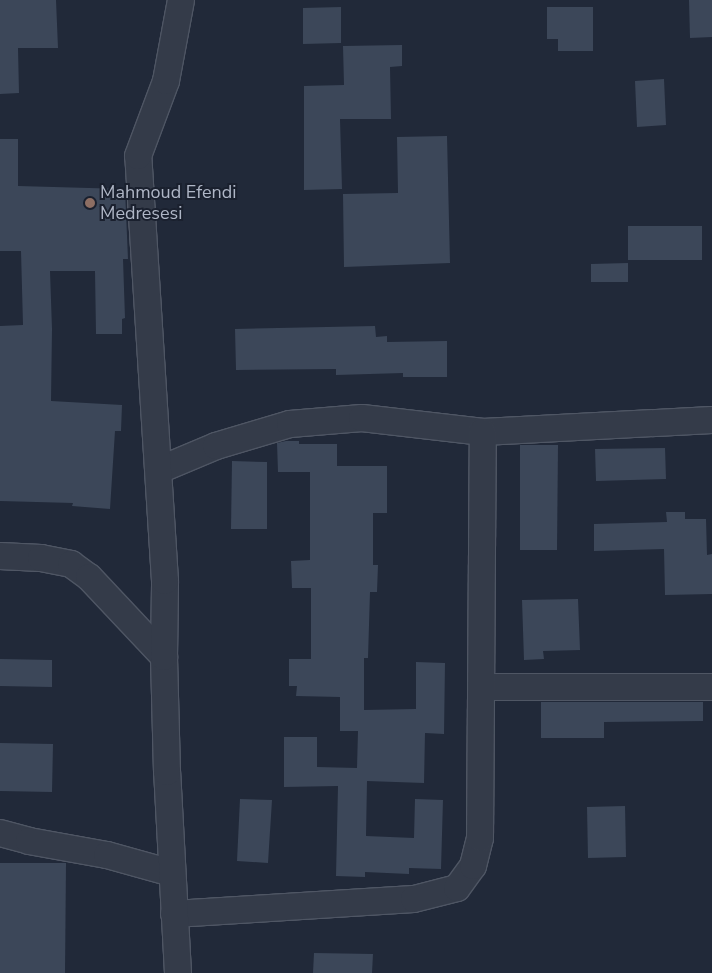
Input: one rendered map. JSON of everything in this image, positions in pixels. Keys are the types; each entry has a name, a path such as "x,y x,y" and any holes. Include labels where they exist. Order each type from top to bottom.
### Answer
{"street":[{"path":"178,973 172,873 164,657 165,581 138,156 166,81 181,0"},
{"path":"159,470 216,446 290,424 362,418 483,432 712,420"},
{"path":"174,914 414,899 457,888 473,866 480,838 483,432"},
{"path":"0,556 41,558 71,564 89,577 164,657"},
{"path":"482,687 712,687"},
{"path":"0,833 28,841 107,855 172,873"}],"building":[{"path":"0,0 56,0 58,48 18,48 19,93 0,94"},
{"path":"689,0 712,0 712,37 690,38"},
{"path":"341,7 341,43 303,44 303,8"},
{"path":"547,7 593,7 593,51 558,51 558,39 547,39"},
{"path":"402,45 402,66 390,67 391,119 340,119 342,189 304,190 304,86 344,85 343,46"},
{"path":"664,79 666,125 637,127 635,81"},
{"path":"447,136 450,263 344,267 343,194 398,193 397,137"},
{"path":"0,139 18,139 18,186 125,189 128,259 123,259 125,318 122,319 122,334 96,334 95,271 50,271 52,329 51,401 122,405 121,431 115,431 110,509 72,506 73,503 0,501 0,326 23,325 21,251 0,251"},
{"path":"628,226 702,226 702,260 628,260"},
{"path":"628,263 628,282 591,282 591,264"},
{"path":"375,326 376,337 387,336 387,342 447,341 447,377 403,377 403,373 336,375 336,369 236,370 235,329"},
{"path":"299,441 299,444 337,444 337,466 387,466 387,513 373,513 373,565 378,565 377,592 370,592 368,658 364,658 364,710 416,709 416,662 445,663 444,734 425,733 424,783 367,781 366,836 414,838 415,799 443,800 441,869 409,868 409,874 365,872 365,877 336,876 338,786 284,787 284,737 317,737 317,767 357,768 358,731 340,731 340,697 296,696 297,686 289,686 289,659 311,659 311,588 292,588 291,561 310,560 310,472 278,472 277,443"},
{"path":"520,445 558,445 557,550 520,550"},
{"path":"665,448 666,479 596,481 595,449"},
{"path":"232,461 267,462 267,529 231,529"},
{"path":"666,512 685,512 685,519 706,519 707,555 712,554 712,594 665,595 664,549 594,551 594,524 667,522"},
{"path":"578,599 580,650 543,651 544,659 524,660 522,600"},
{"path":"0,659 52,660 52,687 0,686"},
{"path":"541,702 703,702 703,721 604,722 604,738 541,738"},
{"path":"0,743 53,744 52,792 0,791"},
{"path":"240,799 272,800 268,863 237,861"},
{"path":"625,806 626,857 588,858 587,807"},
{"path":"0,863 66,863 65,973 0,973"},
{"path":"314,953 373,954 372,973 313,973"}],"place":[{"name":"Mahmoud Efendi Medresesi","path":"90,203"}]}
